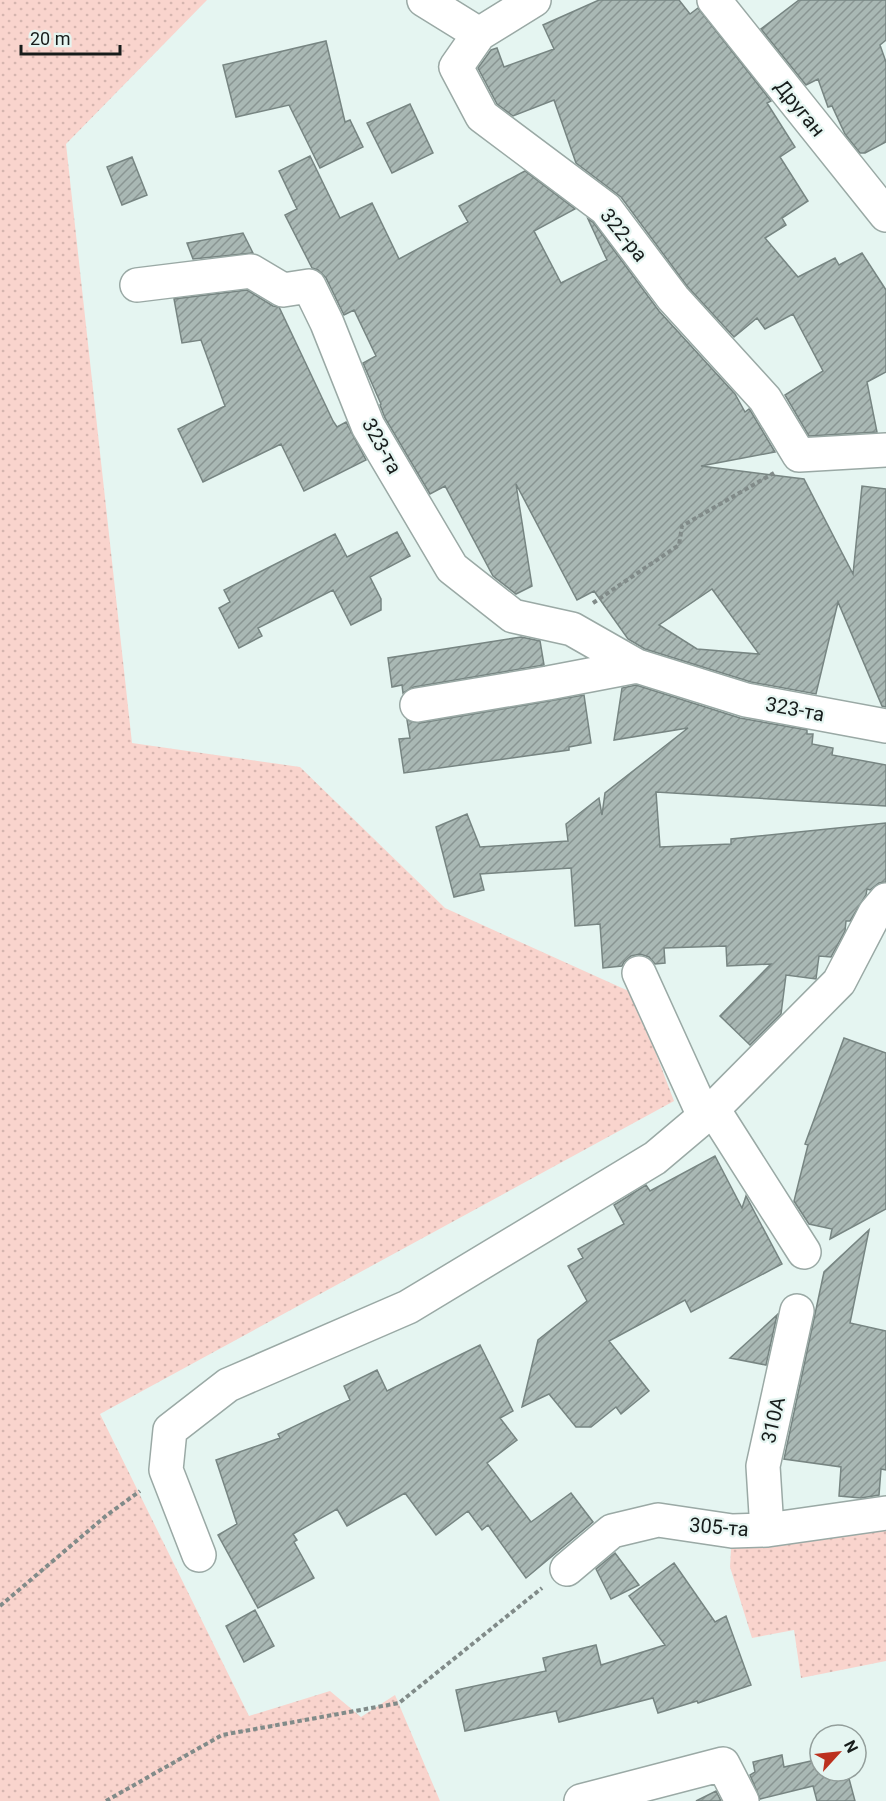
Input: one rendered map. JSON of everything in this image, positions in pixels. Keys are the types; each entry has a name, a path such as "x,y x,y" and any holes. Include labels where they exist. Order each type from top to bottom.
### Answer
{"street":[{"path":"424,0 479,34 534,0"},
{"name":"Друган","path":"714,0 886,215"},
{"name":"322-ра","path":"479,34 456,67 482,116 606,209 674,298 765,399 799,455"},
{"name":"323-та","path":"138,285 251,271 283,290 309,286 327,323 368,426 452,568 513,616 572,629 637,666 746,700 886,726"},
{"path":"799,455 886,450"},
{"name":"323-та","path":"417,705 637,666"},
{"path":"200,1555 166,1470 170,1430 228,1385 408,1307 655,1158 709,1113 839,982 875,913 886,900"},
{"path":"639,973 709,1113 804,1252"},
{"name":"310А","path":"766,1530 763,1466 797,1311"},
{"name":"305-та","path":"567,1569 612,1531 658,1520 732,1531 766,1530 886,1513"},
{"path":"581,1801 723,1764 742,1801"}],"path":[{"path":"572,629 582,610 679,545 682,526 768,477 799,455"},
{"path":"0,1606 107,1515 166,1470"},
{"path":"106,1801 222,1735 399,1703 567,1569"}],"shaded area":[{"path":"0,0 207,0 66,144 132,743 300,767 445,908 633,993 674,1101 100,1414 249,1716 330,1691 361,1717 395,1695 440,1801 0,1801"},
{"path":"886,1513 886,1661 801,1678 794,1630 752,1638 730,1567 732,1531"}],"building":[{"path":"599,0 679,0 690,14 698,8 771,101 767,103 795,147 780,157 808,201 782,218 786,225 765,238 798,277 835,258 839,265 862,253 886,290 886,372 867,382 877,432 809,436 785,395 823,371 793,314 765,329 757,318 734,337 687,286 621,197 576,163 554,100 513,116 497,104 478,68 491,50 497,48 504,67 554,49 543,25"},
{"path":"799,0 886,0 886,40 880,45 886,62 886,142 865,153 860,153 845,134 832,106 828,107 818,79 806,85 761,29"},
{"path":"326,41 345,122 350,120 363,147 320,168 289,105 236,117 223,65"},
{"path":"410,104 433,153 392,173 367,123"},
{"path":"310,156 340,218 372,203 399,259 468,222 459,206 525,171 575,209 534,231 561,283 607,260 588,219 593,222 659,311 735,394 745,412 750,410 775,452 701,466 804,479 853,574 862,486 886,489 886,707 882,706 838,602 816,694 751,682 645,649 628,639 594,591 577,600 516,484 532,586 516,594 493,576 445,486 430,494 385,418 363,363 376,356 354,310 344,315 326,278 318,270 312,268 285,215 297,209 279,171","holes":["712,589 759,654 697,649 659,625"]},
{"path":"132,157 147,195 122,205 107,167"},
{"path":"243,233 253,253 193,259 187,243"},
{"path":"247,290 273,306 279,307 333,421 337,427 346,422 366,460 304,491 281,444 203,482 178,429 225,406 201,340 182,343 174,299"},
{"path":"397,532 410,556 370,577 381,599 381,610 351,625 333,590 258,628 262,636 239,648 219,608 230,602 224,590 335,534 347,557"},
{"path":"521,637 540,641 544,665 414,687 403,693 402,685 392,687 388,658"},
{"path":"636,685 740,718 807,730 807,734 813,734 812,744 833,748 832,755 886,765 886,806 656,792 660,847 731,844 731,839 886,823 886,882 879,883 870,890 867,889 866,895 850,921 846,921 845,931 831,957 819,956 816,979 786,975 781,1014 750,1045 720,1016 771,964 727,966 726,946 664,948 665,963 655,964 649,957 640,954 631,956 622,966 603,968 600,924 575,926 571,868 480,874 484,890 454,897 436,827 467,814 480,847 568,841 566,824 599,798 602,815 605,793 688,728 614,740 622,688"},
{"path":"584,695 591,743 569,747 569,750 404,773 399,739 410,738 407,720 420,723"},
{"path":"844,1038 886,1053 886,1209 830,1239 832,1229 809,1224 794,1201 808,1145 805,1144"},
{"path":"715,1156 742,1208 746,1196 782,1264 691,1312 685,1300 609,1341 649,1391 621,1414 616,1407 591,1427 576,1427 549,1394 522,1407 538,1340 587,1301 568,1266 583,1258 578,1249 624,1224 614,1205 646,1185 650,1191"},
{"path":"869,1230 850,1323 886,1331 886,1470 881,1469 879,1495 861,1498 839,1496 841,1467 784,1459 824,1272"},
{"path":"777,1315 766,1365 730,1358"},
{"path":"480,1345 513,1411 500,1418 517,1440 487,1463 531,1522 571,1493 593,1522 526,1578 488,1525 482,1530 468,1511 436,1535 405,1493 347,1526 337,1509 293,1534 297,1540 294,1542 314,1578 258,1608 218,1535 237,1524 216,1460 280,1438 278,1434 350,1400 344,1386 377,1370 387,1391"},
{"path":"615,1553 639,1585 611,1599 596,1569"},
{"path":"674,1563 715,1622 726,1616 751,1685 698,1703 697,1701 658,1713 653,1698 559,1722 556,1711 465,1731 456,1690 546,1671 543,1658 596,1645 601,1665 665,1645 629,1596"},
{"path":"255,1610 274,1646 244,1662 226,1626"},
{"path":"782,1755 784,1767 808,1762 808,1783 850,1783 855,1801 817,1801 813,1786 760,1799 750,1775 755,1772 753,1762"},
{"path":"716,1791 721,1801 696,1801"}]}
